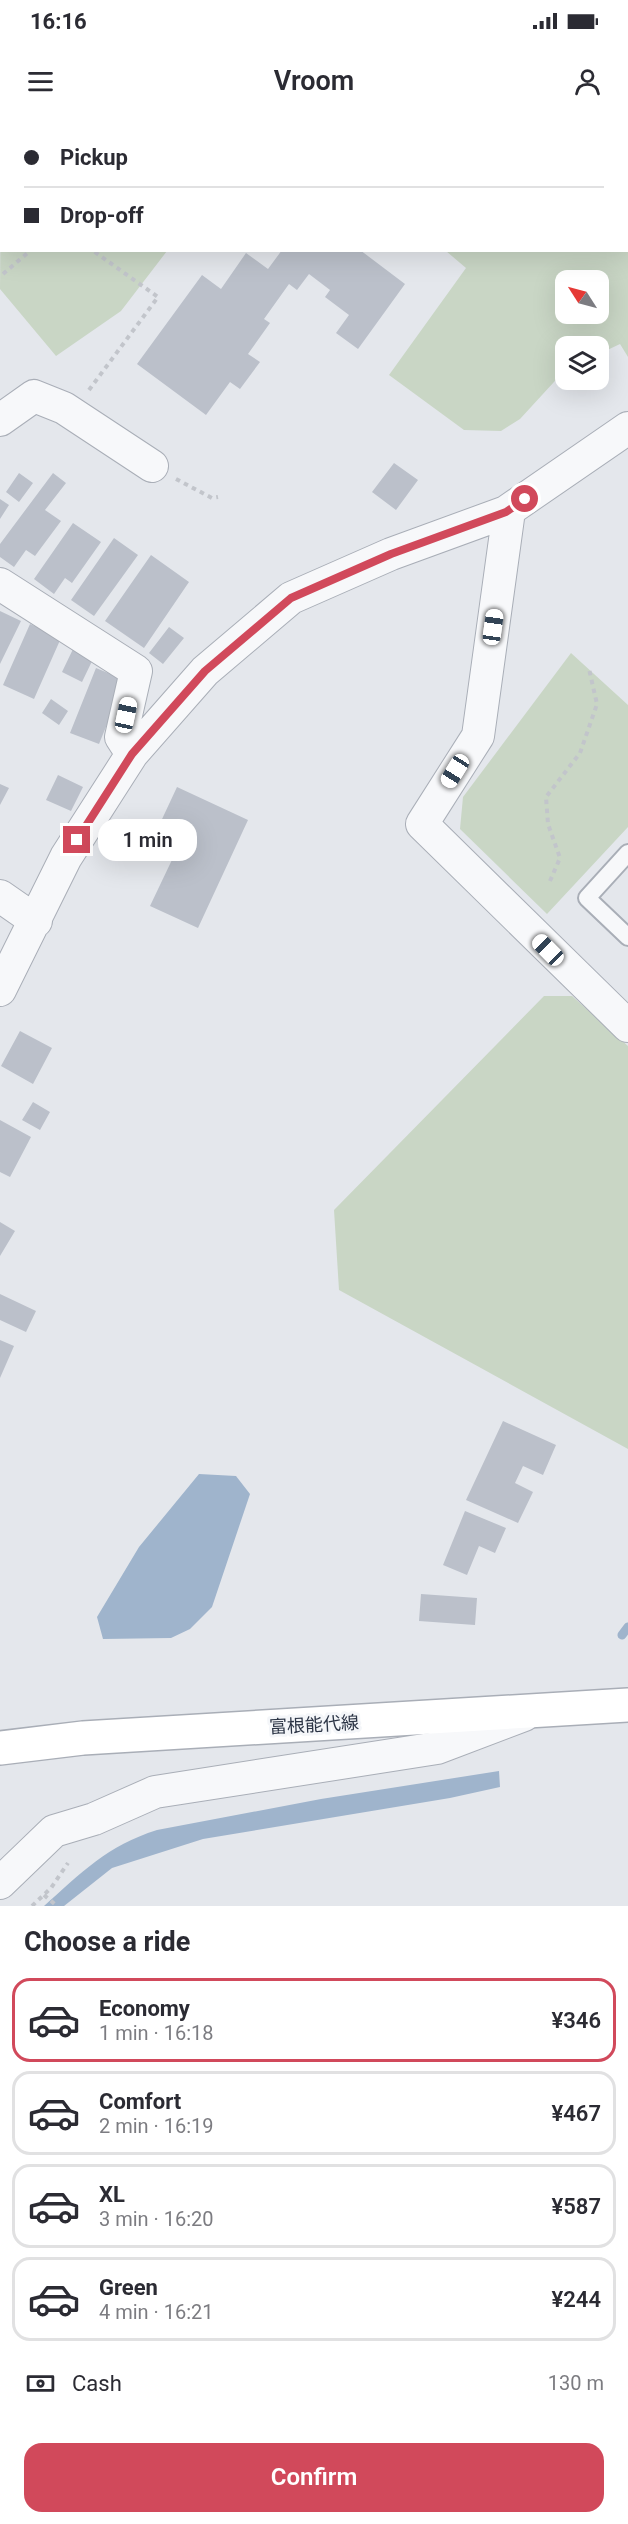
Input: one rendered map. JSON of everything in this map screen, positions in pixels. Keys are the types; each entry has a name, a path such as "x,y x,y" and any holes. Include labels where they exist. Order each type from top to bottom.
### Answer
{"main road":[{"name":"富根能代線","path":"0,1748 83,1738 531,1713 628,1705"}],"street":[{"path":"0,420 34,396 71,413 152,466"},
{"path":"0,990 66,857 132,754 205,671 291,598 391,554 506,512 628,428"},
{"path":"506,512 508,518 478,736 422,824 628,1026"},
{"path":"0,584 136,671 121,737 132,754"},
{"path":"0,896 36,921"},
{"path":"0,1883 54,1831 94,1819 156,1792 437,1748 531,1713"}],"lane":[{"path":"628,853 587,898 628,937"}],"path":[{"path":"3,274 29,252"},
{"path":"71,413 158,297 95,252"},
{"path":"152,466 212,498 218,497"},
{"path":"550,881 560,858 548,824 546,797 580,753 597,704 589,669"},
{"path":"44,1895 57,1906"}],"green space":[{"path":"0,252 166,252 121,311 56,356 0,289"},
{"path":"447,252 628,252 628,357 620,344 609,349 609,336 555,336 555,381 520,419 501,431 464,430 389,375 466,268"},
{"path":"571,653 628,705 628,827 547,914 460,829 463,797"},
{"path":"544,996 572,996 628,1046 628,1449 339,1290 334,1210"}],"water":[{"path":"199,1474 236,1476 250,1494 212,1607 190,1629 171,1638 103,1639 97,1617 139,1547"},
{"path":"499,1771 500,1787 450,1798 203,1839 112,1868 64,1906 44,1906 83,1871 109,1852 139,1836 157,1830 321,1799"}],"building":[{"path":"281,252 363,252 405,284 358,349 336,333 349,315 325,297 330,290 309,274 297,290 289,284 264,319 270,323 248,354 260,362 240,389 230,382 206,415 137,364 202,275 221,289 246,253 268,269"},
{"path":"394,463 418,480 396,510 372,492"},
{"path":"19,473 33,483 19,502 6,492"},
{"path":"53,473 66,483 45,510 61,521 35,556 26,550 14,567 0,557 0,544"},
{"path":"0,499 9,505 0,519"},
{"path":"73,523 101,542 72,583 65,578 54,594 34,579"},
{"path":"114,538 138,555 94,616 71,600"},
{"path":"151,555 189,582 144,648 105,621"},
{"path":"0,611 21,621 0,664"},
{"path":"30,624 61,638 34,699 3,685"},
{"path":"169,627 184,638 163,664 149,653"},
{"path":"74,647 94,657 82,682 62,672"},
{"path":"96,668 125,680 99,744 70,733"},
{"path":"51,699 68,711 59,725 42,713"},
{"path":"58,775 83,787 71,811 46,800"},
{"path":"0,784 9,788 0,805"},
{"path":"177,787 248,820 198,928 150,906 180,843 156,832"},
{"path":"20,1031 52,1048 33,1084 1,1066"},
{"path":"33,1102 50,1112 40,1130 22,1120"},
{"path":"0,1120 31,1137 10,1177 0,1172"},
{"path":"0,1222 15,1231 0,1256"},
{"path":"0,1294 36,1311 26,1332 0,1320"},
{"path":"0,1340 14,1346 0,1378"},
{"path":"503,1421 556,1445 543,1475 523,1466 515,1483 533,1492 518,1523 466,1500"},
{"path":"465,1511 506,1528 495,1553 479,1546 467,1575 443,1565"},
{"path":"421,1594 477,1598 475,1625 419,1621"}],"waterway":[{"path":"622,1635 628,1627"}],"route":[{"path":"77,840 132,754 205,671 291,598 391,554 506,512 525,499"}]}
